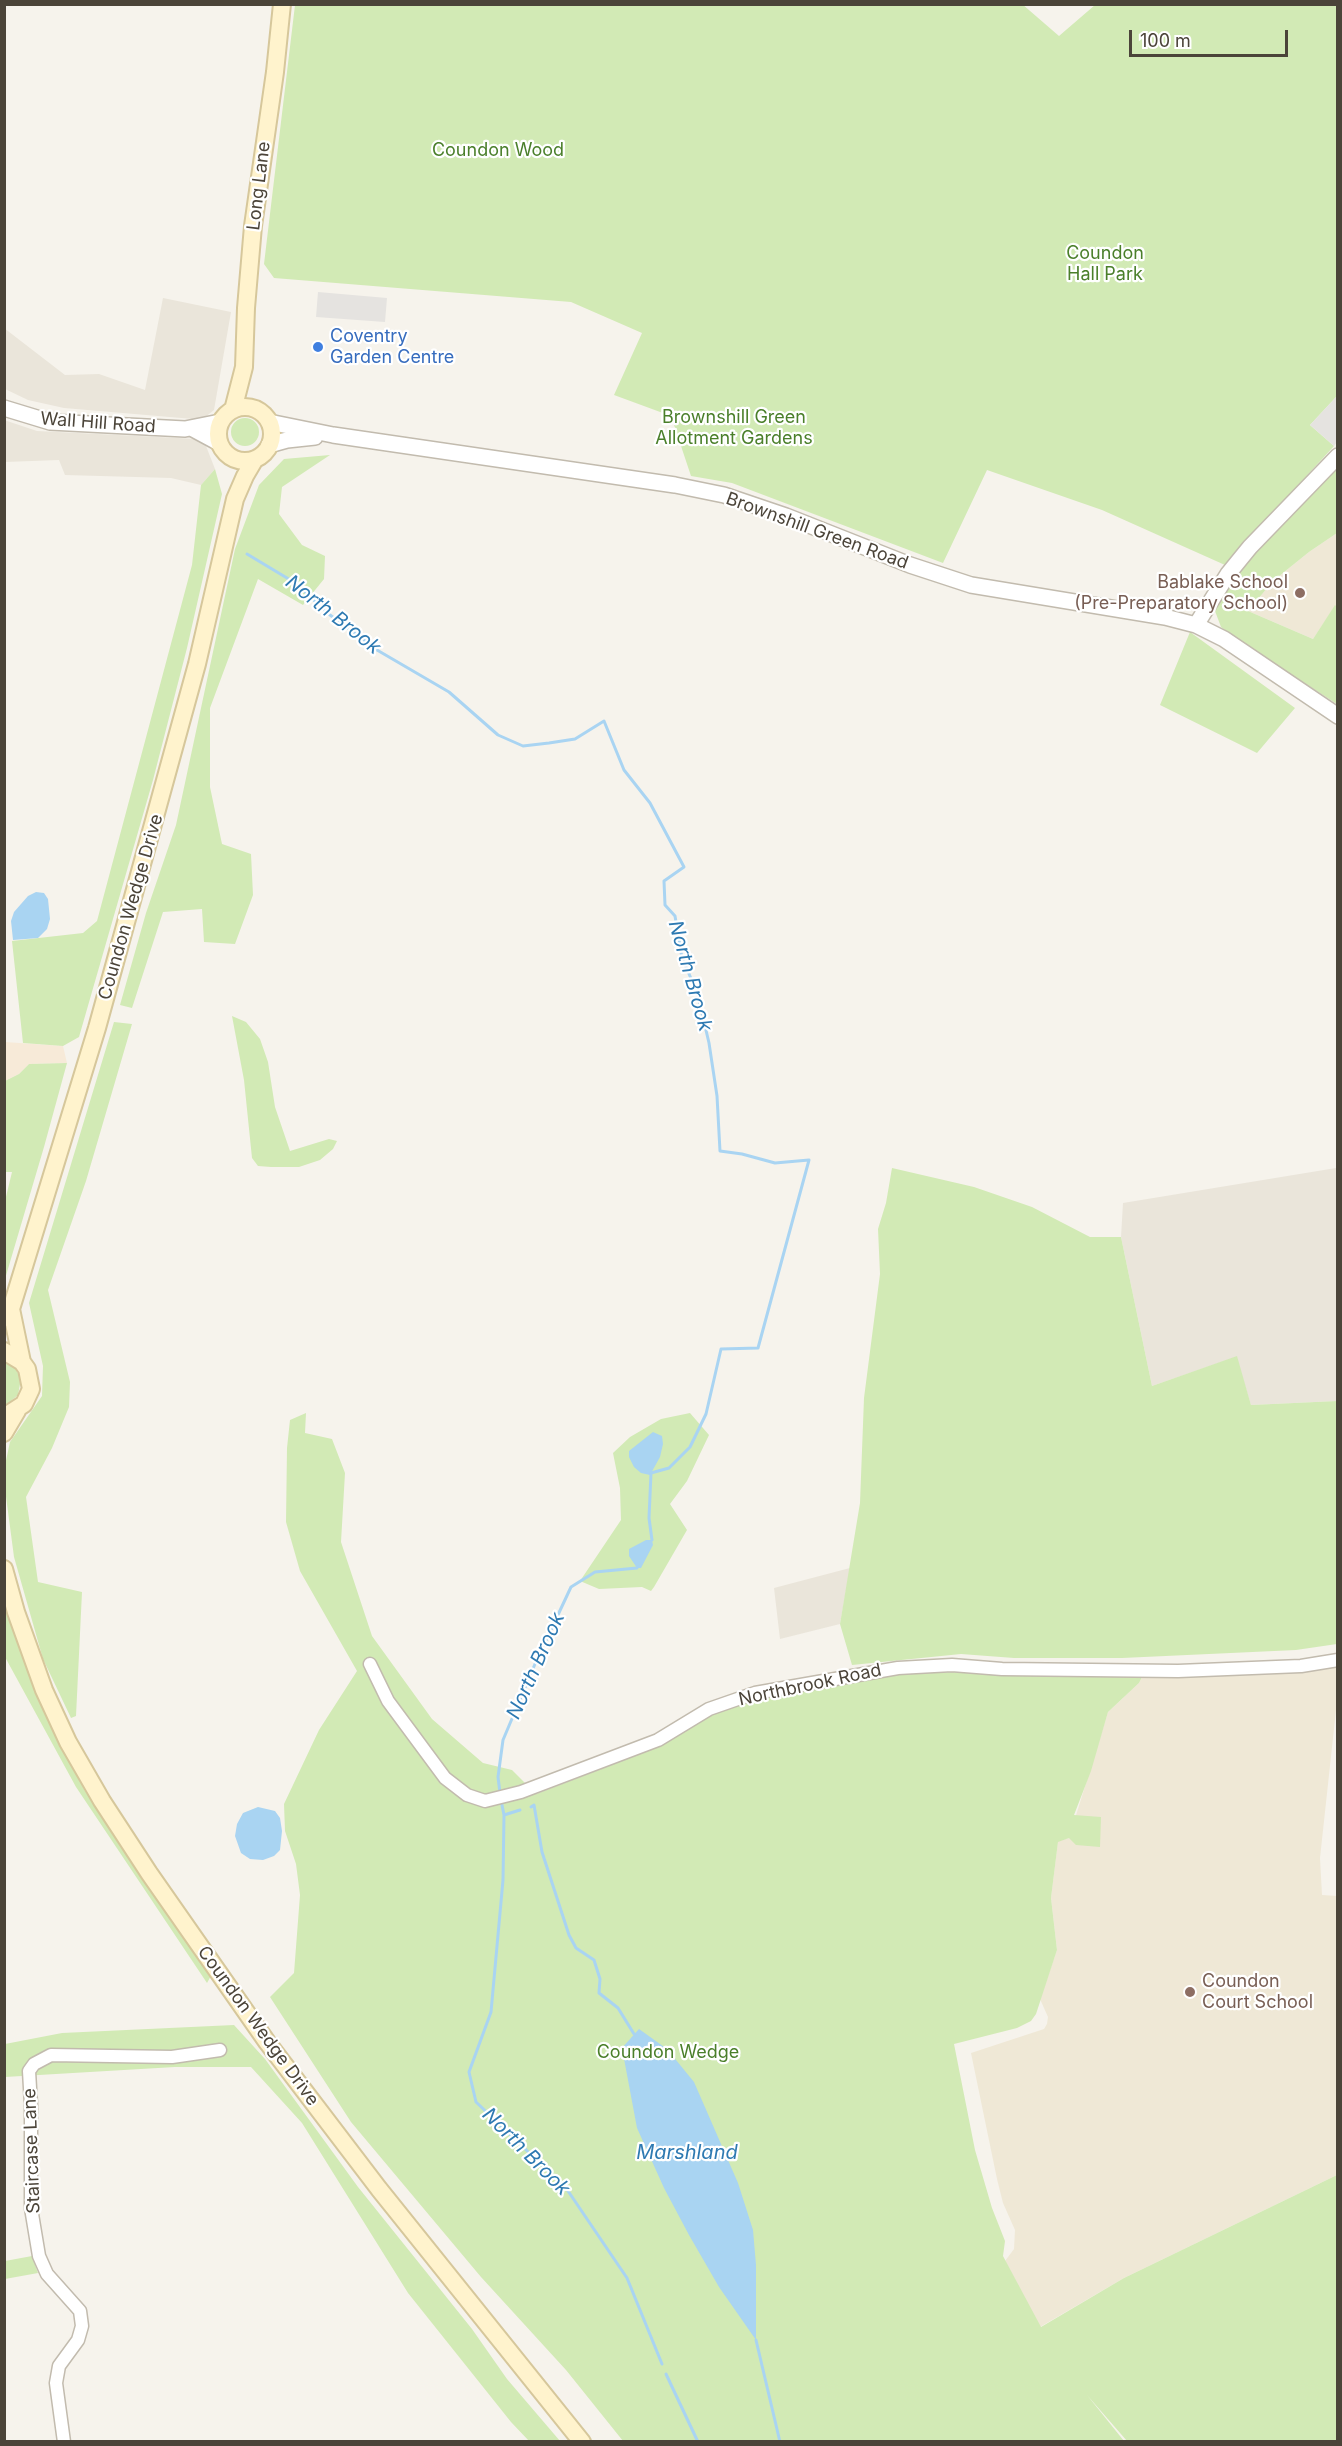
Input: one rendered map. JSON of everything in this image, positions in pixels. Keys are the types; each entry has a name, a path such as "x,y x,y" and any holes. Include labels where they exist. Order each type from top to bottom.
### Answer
{"main road":[{"name":"Long Lane","path":"232,410 244,367 253,225 275,72 282,4"},
{"name":"Long Lane","path":"244,367 256,410"},
{"path":"242,407 256,410 269,422 271,432 269,445 255,459 237,460 223,448 218,431 220,422 232,410 242,407"},
{"name":"Coundon Wedge Drive","path":"223,448 232,468 235,500"},
{"name":"Coundon Wedge Drive","path":"4,1433 11,1414 24,1404 31,1389 27,1369 22,1362 8,1314 97,1028 147,849 197,664 235,500 244,476 255,459"},
{"path":"4,1351 22,1362"},
{"name":"Coundon Wedge Drive","path":"4,1569 16,1612 44,1690 68,1742 102,1801 143,1864 267,2042 379,2189 582,2442"}],"street":[{"name":"Wall Hill Road","path":"4,408 50,422 193,429 220,422"},
{"name":"Brownshill Green Road","path":"269,422 333,435 675,485 724,495 786,516 910,565 971,585 1165,616 1196,625 1224,639 1338,716"},
{"name":"Wall Hill Road","path":"193,429 223,448"},
{"path":"269,445 287,440 333,435"},
{"path":"1196,625 1228,574 1250,547 1338,456"},
{"name":"Northbrook Road","path":"370,1664 388,1701 445,1778 466,1795 485,1801 521,1792 658,1740 709,1709 755,1693 898,1668 952,1665 1002,1669 1178,1671 1301,1666 1338,1660"},
{"name":"Staircase Lane","path":"64,2442 56,2383 59,2366 78,2340 82,2326 80,2311 47,2274 39,2256 31,2208 29,2071 34,2064 51,2055 172,2056 220,2050"}],"shaded area":[{"path":"318,292 387,298 385,322 316,317"},
{"path":"163,298 231,312 214,410 204,418 64,408 28,400 5,389 4,328 65,375 99,374 145,390"},
{"path":"1337,396 1337,442 1334,446 1310,425"},
{"path":"4,420 37,431 198,439 206,446 215,469 201,485 171,478 65,475 59,460 5,462"},
{"name":"Bablake School (Pre-Preparatory School)","path":"1337,533 1337,608 1335,606 1313,639 1248,611 1273,581"},
{"path":"5,1042 63,1046 67,1063 29,1064 19,1074 5,1081"},
{"path":"1336,1168 1337,1401 1251,1405 1236,1357 1152,1386 1121,1237 1123,1203"},
{"path":"850,1568 840,1624 780,1639 774,1588"},
{"name":"Coundon Court School","path":"1337,1660 1337,1701 1320,1858 1322,1895 1337,1896 1337,2175 1124,2278 1040,2327 1005,2261 1014,2249 1015,2230 1003,2203 997,2179 971,2053 1044,2029 1047,2024 1048,2017 1040,1999 1057,1950 1051,1898 1058,1841 1069,1838 1108,1712 1139,1683 1142,1677"}],"green space":[{"name":"Coundon Hall Park","path":"1022,4 1059,36 1095,5 1337,5 1337,396 1310,425 1334,446 1225,565 1102,510 987,470 943,563 732,483 691,476 671,416 614,395 642,333 571,302 274,278 264,264 295,5"},
{"path":"245,418 255,422 259,432 255,442 245,446 235,442 231,432 235,422"},
{"path":"330,455 282,487 279,514 302,545 325,556 324,579 303,605 258,579 210,708 210,787 222,844 251,854 253,895 235,944 204,942 202,909 163,912 132,1008 120,1005 146,913 176,825 235,549 259,485 284,459"},
{"path":"1337,466 1337,533 1273,581 1248,611 1313,639 1335,605 1338,608 1337,704 1236,639 1221,627 1215,611 1236,572"},
{"path":"215,469 222,494 187,648 153,780 79,1037 63,1046 23,1043 12,941 83,933 97,921 192,565 201,485"},
{"path":"1190,632 1295,708 1257,753 1160,705"},
{"path":"232,1016 246,1022 260,1039 268,1062 275,1107 290,1151 329,1139 337,1141 333,1149 320,1160 299,1167 271,1167 258,1166 252,1158 244,1080"},
{"path":"114,1022 132,1024 86,1181 48,1290 70,1382 69,1407 52,1448 26,1497 38,1582 82,1592 76,1716 71,1718 43,1659 14,1557 5,1489 5,1465 10,1442 42,1396 43,1366 29,1303"},
{"path":"67,1063 5,1279 5,1201 12,1172 5,1172 5,1081 19,1074 29,1064"},
{"path":"892,1168 974,1187 1032,1207 1090,1237 1121,1237 1152,1386 1237,1356 1251,1405 1337,1401 1337,1644 1296,1650 1122,1658 1014,1658 961,1654 852,1665 840,1624 860,1503 864,1398 880,1274 878,1229 886,1203"},
{"path":"4,1360 13,1364 21,1379 18,1395 5,1406"},
{"name":"Coundon Wedge","path":"306,1413 305,1433 332,1439 345,1473 341,1542 372,1636 432,1719 483,1763 512,1770 536,1794 661,1746 712,1714 758,1698 899,1674 953,1672 1142,1677 1139,1683 1108,1712 1091,1771 1074,1815 1101,1817 1100,1847 1076,1845 1069,1838 1058,1842 1051,1898 1057,1950 1036,2014 1031,2021 1017,2028 954,2044 975,2150 992,2208 1005,2241 1003,2256 1041,2327 1124,2278 1337,2175 1337,2441 1127,2441 1087,2395 1124,2441 623,2441 566,2370 481,2277 351,2122 270,1997 294,1973 300,1895 296,1864 285,1831 284,1804 319,1730 357,1671 300,1571 286,1522 287,1448 290,1420"},
{"path":"690,1413 709,1435 687,1481 670,1504 687,1530 654,1587 651,1591 642,1587 599,1589 580,1581 621,1520 620,1488 613,1453 630,1437 661,1419"},
{"path":"4,1591 37,1693 85,1791 212,1974 207,1983 76,1787 5,1657"},
{"path":"234,2025 265,2059 358,2187 472,2329 507,2379 560,2441 529,2441 511,2422 408,2293 302,2123 251,2067 175,2067 5,2077 5,2044 62,2033"},
{"path":"32,2256 38,2273 5,2279 5,2261"}],"water":[{"path":"36,892 44,893 48,899 50,919 47,929 38,938 13,940 11,921 14,912 28,896"},
{"path":"653,1432 662,1436 663,1444 660,1457 650,1475 641,1473 634,1467 629,1451"},
{"path":"646,1540 652,1540 653,1545 641,1568 637,1568 629,1556 629,1549"},
{"path":"258,1807 275,1811 280,1818 282,1831 280,1850 274,1856 263,1860 250,1859 241,1853 235,1836 237,1824 243,1813"},
{"name":"Marshland","path":"639,2029 667,2049 694,2082 738,2183 753,2230 756,2265 756,2340 719,2287 689,2235 664,2188 637,2128 622,2048"}],"waterway":[{"name":"North Brook","path":"247,554 297,584 326,612 377,650 449,692 498,735 523,746 549,743 575,739 604,721 624,770 650,803 684,867 664,881 665,905 675,916 682,958 697,992 709,1043 717,1096 720,1151 775,1163 809,1160 758,1348 721,1349 706,1414 690,1447 669,1468 651,1473 649,1518 652,1540"},
{"name":"North Brook","path":"500,1793 498,1777 503,1740 571,1587 595,1572 637,1568"},
{"name":"North Brook","path":"501,1800 504,1815 503,1880 491,2012 469,2072 476,2102 566,2188 627,2278 662,2364"},
{"name":"North Brook","path":"531,1807 534,1805 542,1852 569,1935 576,1948 594,1960 600,1979 599,1993 618,2008 634,2034"},
{"name":"North Brook","path":"504,1815 520,1810"},
{"name":"North Brook","path":"756,2340 780,2442"},
{"name":"North Brook","path":"666,2374 698,2442"}],"place":[{"name":"Coventry Garden Centre","path":"318,347"},
{"name":"Bablake School (Pre-Preparatory School)","path":"1300,593"},
{"name":"Coundon Court School","path":"1190,1992"}],"park label":[{"name":"Coundon Wood","path":"498,151"},
{"name":"Brownshill Green Allotment Gardens","path":"734,428"}]}
